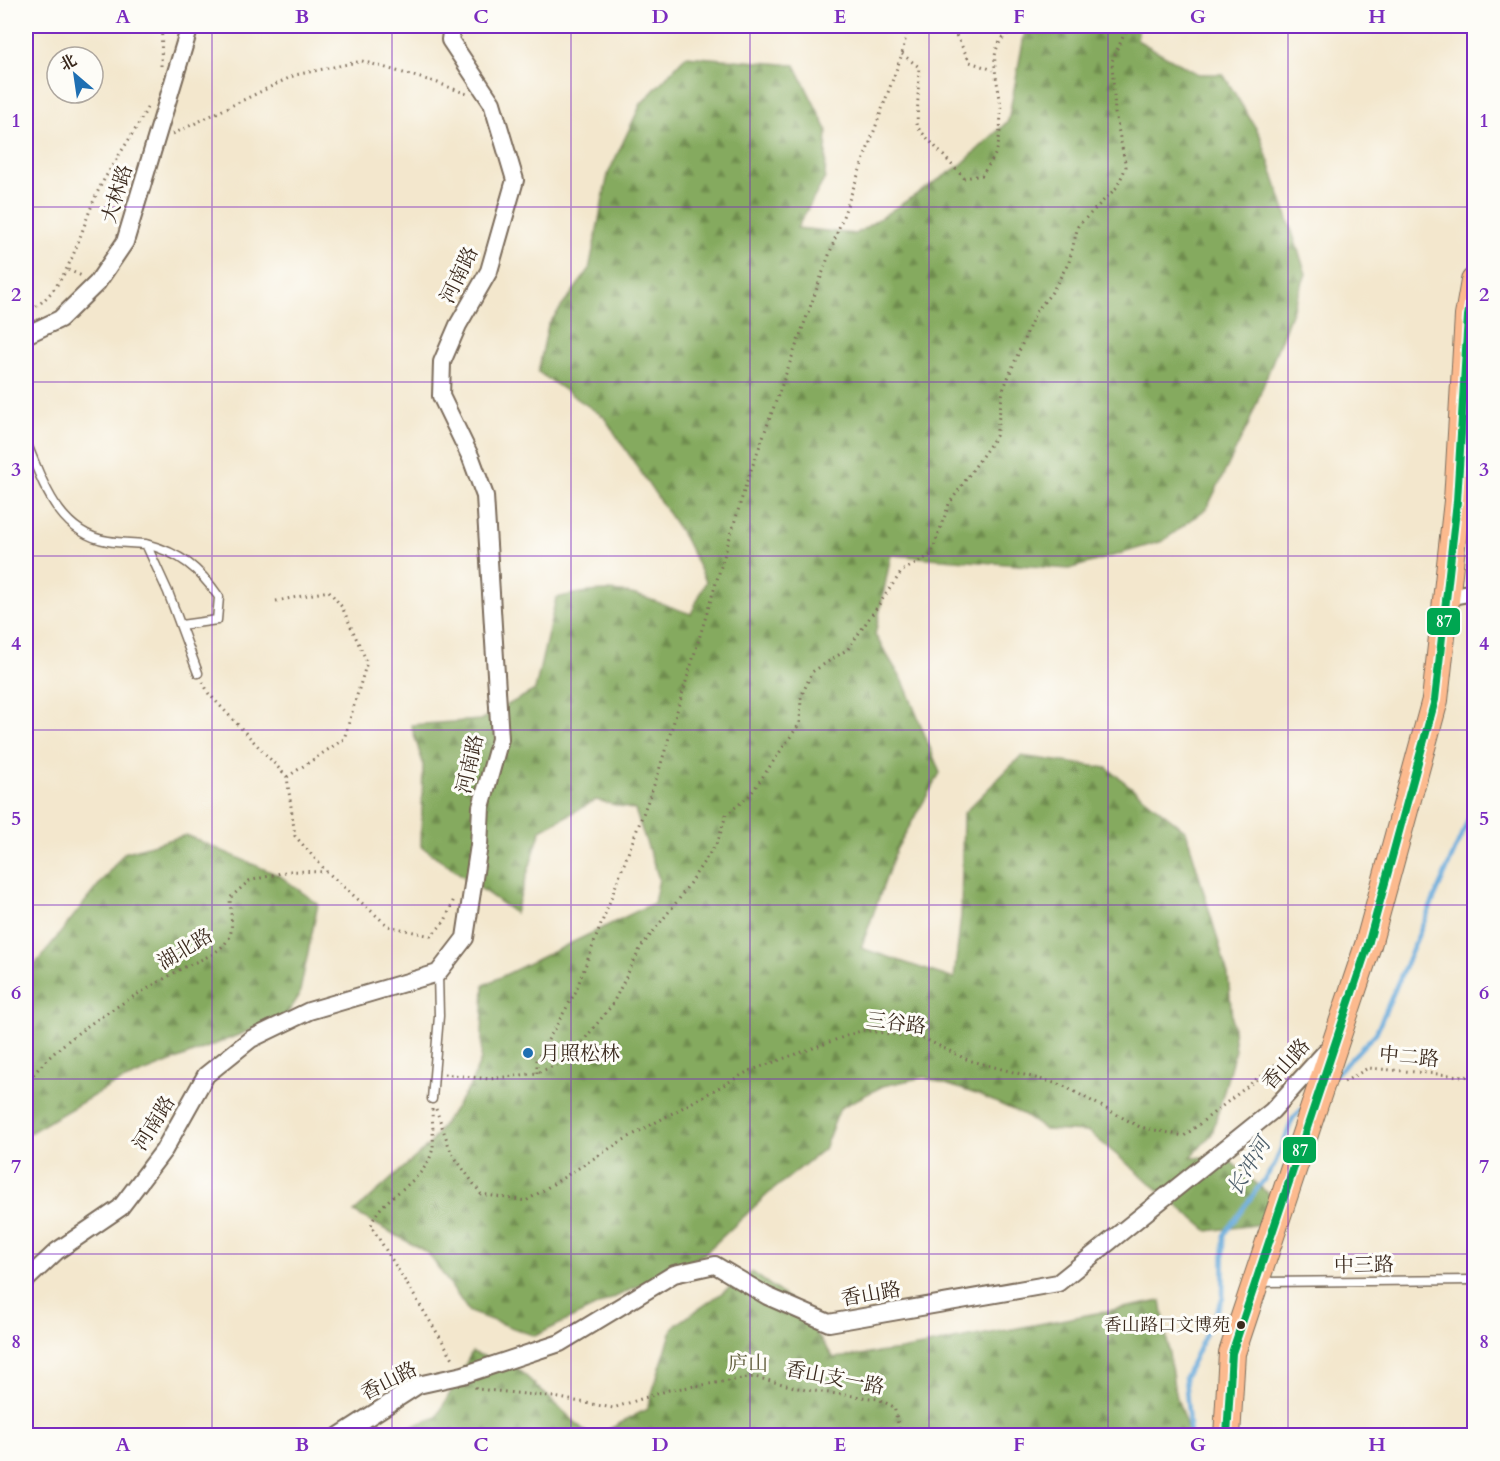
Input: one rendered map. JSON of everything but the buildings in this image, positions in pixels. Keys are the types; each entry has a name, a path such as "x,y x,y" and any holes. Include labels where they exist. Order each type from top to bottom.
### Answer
{"main road":[{"path":"1227,1436 1232,1353 1368,945 1435,700 1457,501 1468,316 1474,281"}],"street":[{"name":"大林路","path":"26,335 60,319 97,283 125,242 190,26"},
{"name":"河南路","path":"26,1280 57,1251 120,1208 164,1150 206,1075 251,1039 309,1011 438,973 465,938 479,845 481,807 500,739 485,496 471,458 441,396 442,362 458,325 489,271 515,180 492,104 450,40 452,26"},
{"path":"1457,501 1474,521"},
{"path":"1447,597 1474,592"},
{"name":"香山路","path":"339,1436 418,1385 463,1375 560,1343 674,1274 715,1265 767,1296 829,1323 1058,1283 1272,1111 1336,1040"}],"lane":[{"path":"26,442 48,497 73,525 89,535 107,541 146,544 167,550 201,572 219,597 217,620 181,625"},
{"path":"146,544 181,625 198,673"},
{"path":"432,1099 439,1016 438,973"},
{"name":"中三路","path":"1255,1282 1474,1280"}],"path":[{"path":"161,68 162,26"},
{"path":"537,1073 537,1059 575,993 657,777 747,481 902,54 908,26"},
{"path":"961,26 955,33 969,62 993,70"},
{"path":"902,54 919,67 917,127 964,178 982,175 998,149 1000,102 993,70 999,41 1015,28 1024,26"},
{"path":"434,1074 490,1079 537,1073 568,1060 612,1005 641,947 679,899 718,841 726,816 750,795 801,723 801,697 812,672 848,649 902,571 931,555 949,504 996,436 1003,390 1035,313 1052,292 1069,261 1078,226 1117,187 1126,167 1115,114 1112,61 1128,26"},
{"path":"155,142 295,75 362,61 438,82 492,104"},
{"path":"26,313 36,307 68,270 99,189 135,134 152,97"},
{"path":"276,601 329,591 342,607 367,662 344,739 287,777"},
{"path":"198,673 209,694 287,777 295,836 327,872 388,926 431,936 445,921 457,892"},
{"name":"湖北路","path":"26,1084 37,1069 66,1044 122,1004 186,966 219,951 231,936 230,897 249,881 289,871 327,872"},
{"name":"三谷路","path":"432,1099 451,1152 482,1194 526,1201 620,1142 748,1071 863,1030 925,1039 969,1060 1062,1085 1140,1126 1184,1136 1281,1060 1336,1040"},
{"name":"中二路","path":"1342,1083 1368,1068 1474,1077"},
{"path":"432,1099 433,1148 424,1171 374,1214 371,1226 435,1326 463,1375"},
{"name":"香山支一路","path":"463,1375 477,1389 554,1397 613,1408 669,1390 755,1377 806,1390 878,1399 894,1407 901,1436"}],"green space":[{"path":"1026,26 1139,26 1137,40 1198,74 1223,74 1260,135 1306,274 1249,423 1207,508 1163,541 1069,569 891,555 875,635 904,683 940,773 896,850 861,948 954,979 961,915 963,814 1021,756 1107,768 1186,831 1228,975 1235,1051 1212,1134 1190,1158 1224,1156 1271,1196 1262,1224 1208,1231 1089,1132 1045,1130 1020,1113 979,1095 924,1077 883,1086 840,1108 824,1149 768,1194 704,1254 535,1336 469,1312 428,1253 354,1212 429,1145 469,1088 481,1059 484,985 654,903 659,879 635,810 596,800 541,830 515,913 421,846 423,763 411,725 480,720 535,690 556,598 595,591 611,591 640,596 691,614 706,581 684,537 604,417 538,372 548,325 589,270 608,174 641,104 686,56 795,65 827,130 825,178 797,228 856,234 961,165 1008,121"},
{"path":"186,835 280,876 318,904 299,996 286,1016 110,1086 26,1135 26,976 124,853"},
{"name":"庐山","path":"752,1272 792,1301 834,1358 901,1350 1161,1301 1175,1393 1190,1435 596,1436 647,1409 673,1327"},
{"path":"472,1352 517,1368 589,1435 383,1436 437,1417"}],"waterway":[{"name":"长冲河","path":"1335,1075 1376,1033 1469,818 1474,813"},
{"name":"长冲河","path":"1190,1436 1185,1377 1223,1298 1224,1235 1274,1166 1293,1118 1302,1109"}],"transit line":[{"name":"87","path":"1227,1436 1232,1353 1368,945 1435,700 1457,501 1468,316 1474,281"}],"place":[{"name":"月照松林","path":"528,1053"},
{"name":"香山路口文博苑","path":"1241,1325"}]}
